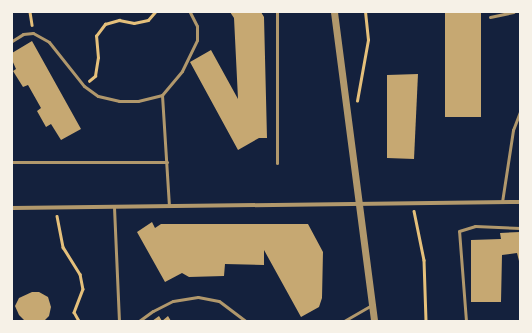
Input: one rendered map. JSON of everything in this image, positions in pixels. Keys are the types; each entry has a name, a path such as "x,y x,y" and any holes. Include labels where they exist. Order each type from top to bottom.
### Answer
{"street":[{"path":"334,12 374,321"},
{"path":"12,208 520,202"}],"lane":[{"path":"12,41 23,34 33,33 49,42 84,86 98,96 119,101 138,101 162,95 182,71 197,40 197,26 190,12"},
{"path":"277,12 277,163"},
{"path":"490,17 513,12"},
{"path":"162,95 169,206"},
{"path":"502,202 513,130 520,112"},
{"path":"12,162 166,162"},
{"path":"114,207 119,321"},
{"path":"466,321 459,232 475,226 520,228"},
{"path":"138,321 153,311 173,301 198,296 219,301 246,321"},
{"path":"344,321 372,304"}],"path":[{"path":"30,12 33,33"},
{"path":"84,86 96,76 98,58 96,36 105,24 119,20 134,23 148,20 155,12"},
{"path":"356,105 368,40 365,12"},
{"path":"412,203 424,260 426,321"},
{"path":"56,208 63,247 80,274 82,290 74,312 79,321"}],"building":[{"path":"230,12 261,12 264,17 267,138 259,138 238,150 190,62 211,50 238,99 234,18"},
{"path":"445,12 481,12 481,117 445,117"},
{"path":"32,41 81,129 61,140 51,124 46,127 37,111 41,108 28,85 23,87 13,71 16,69 12,60 12,53"},
{"path":"418,74 414,159 387,158 387,75"},
{"path":"152,222 155,228 161,224 308,224 323,252 322,298 319,307 301,317 264,250 264,265 225,264 224,276 189,277 182,273 165,282 137,232"},
{"path":"520,232 520,265 517,253 502,255 501,302 471,302 471,240 501,239 500,233"},
{"path":"32,292 39,292 48,297 51,307 49,316 44,321 25,321 19,315 15,306 19,298"},
{"path":"159,316 162,321 152,321"},
{"path":"168,316 171,321 162,321"}]}
